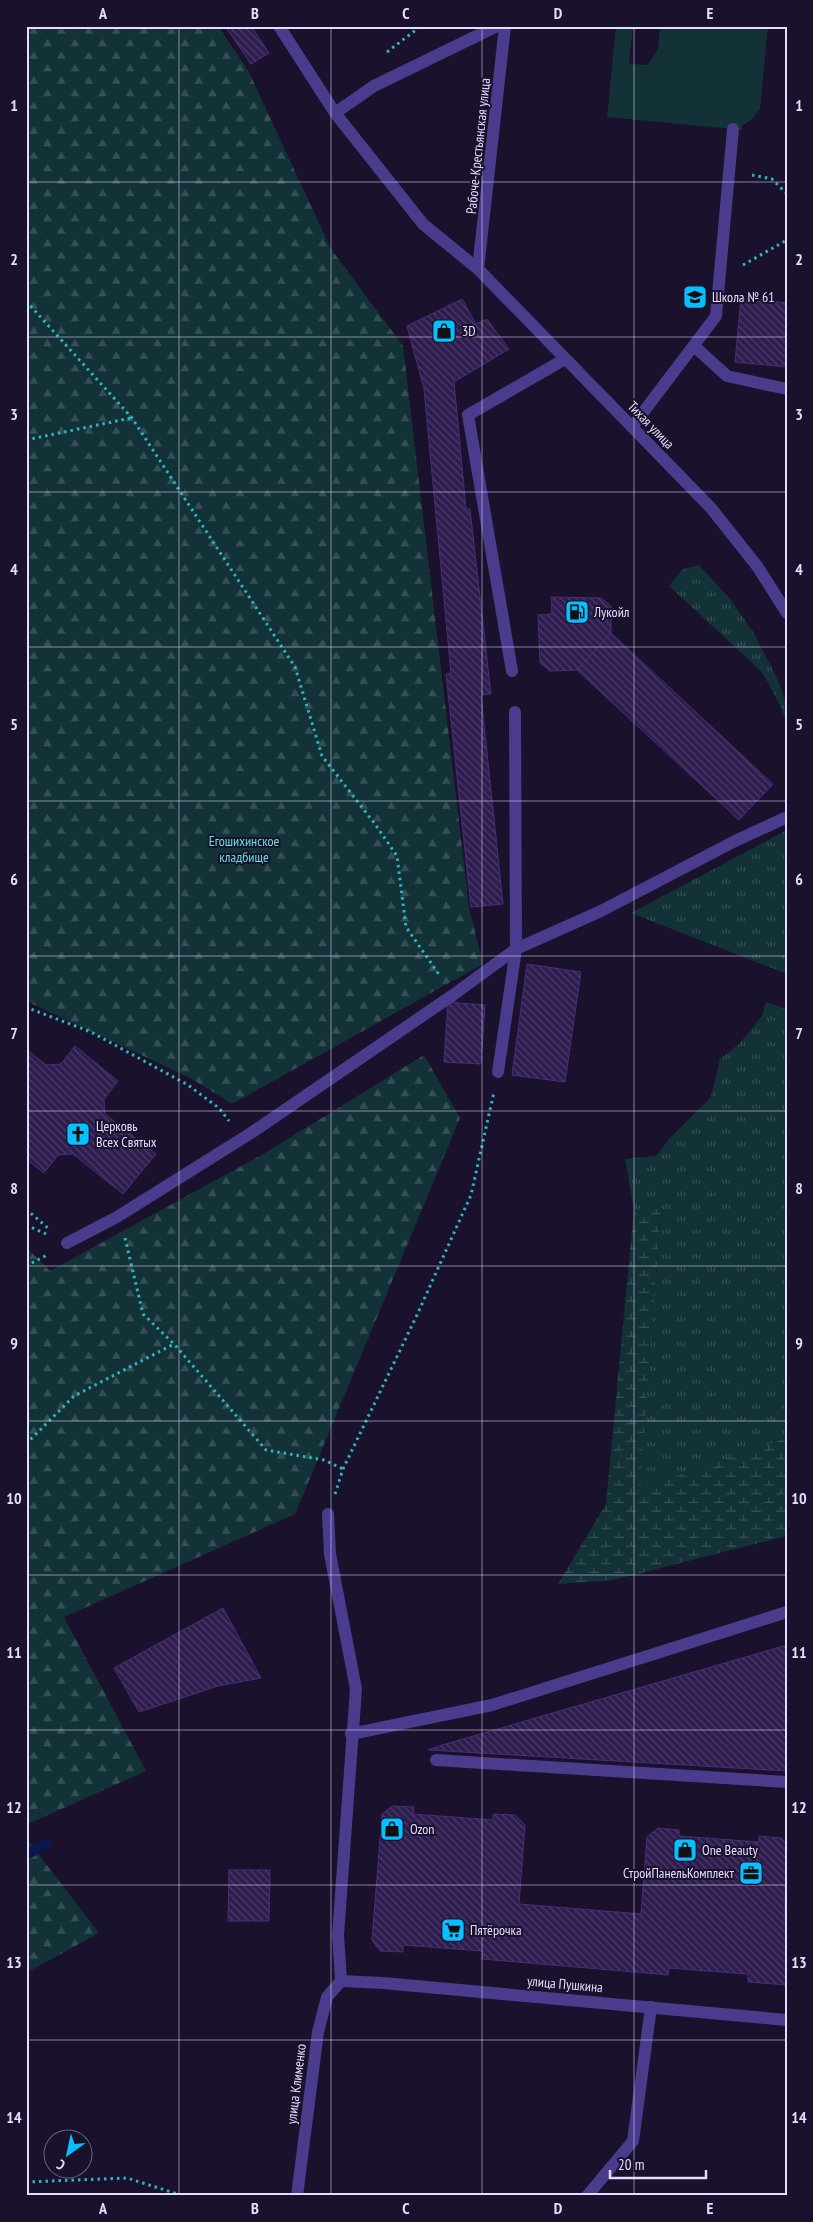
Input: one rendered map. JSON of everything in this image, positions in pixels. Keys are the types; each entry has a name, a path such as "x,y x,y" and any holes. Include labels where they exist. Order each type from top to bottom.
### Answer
{"street":[{"name":"Тихая улица","path":"279,26 336,113 424,224 478,269 711,508 757,566 787,613"},
{"path":"336,113 374,86 498,26"},
{"name":"Рабоче-Крестьянская улица","path":"478,269 505,26"},
{"path":"632,427 716,316 734,129"},
{"path":"694,346 728,376 787,389"},
{"path":"512,671 468,415 565,358"},
{"path":"498,1072 516,949 514,712"},
{"path":"67,1243 117,1217 242,1138 453,995 516,949 601,911 787,817"},
{"path":"328,1514 330,1554 356,1688 351,1734 338,1935 340,1981"},
{"path":"351,1734 492,1705 787,1612"},
{"path":"436,1760 787,1782"},
{"name":"улица Пушкина","path":"340,1981 383,1983 787,2020"},
{"name":"улица Клименко","path":"297,2196 318,2032 327,1997 340,1981"},
{"path":"587,2196 633,2141 651,2007"}],"path":[{"path":"382,56 421,26"},
{"path":"730,171 772,179 787,194"},
{"path":"720,277 787,240"},
{"path":"26,301 132,418 295,668 322,756 375,824 397,856 406,927 453,995"},
{"path":"26,440 132,418"},
{"path":"26,1010 28,1008 91,1032 188,1085 219,1108 242,1138"},
{"path":"328,1514 344,1469 471,1195 498,1072"},
{"path":"26,1209 67,1243"},
{"path":"117,1217 124,1233 143,1314 174,1344 266,1450 324,1460 344,1469"},
{"path":"26,1444 74,1396 174,1344"},
{"path":"26,2182 127,2178 184,2196"}],"green space":[{"name":"Егошихинское кладбище","path":"26,26 218,26 248,70 331,249 403,346 469,907 483,964 232,1104 192,1079 26,1001"},
{"path":"616,26 633,26 629,64 648,65 658,49 660,26 768,26 760,109 752,119 742,126 742,130 607,117"},
{"path":"699,565 731,600 753,632 777,678 787,705 787,724 779,703 762,672 669,586 683,569"},
{"path":"787,830 787,974 631,913"},
{"path":"766,1002 787,1009 787,1532 603,1539 655,1291 661,1210 634,1209 625,1159 656,1156 670,1138 711,1097 720,1059 739,1044 762,1016"},
{"path":"424,1055 460,1118 295,1514 64,1617 146,1771 26,1825 26,1247 50,1271 265,1153"},
{"path":"634,1209 661,1209 640,1488 787,1438 787,1536 613,1580 558,1584 606,1504"},
{"path":"26,1838 99,1933 26,1973"}],"building":[{"path":"225,26 251,26 269,53 251,64"},
{"path":"741,298 787,303 787,367 735,362"},
{"path":"462,299 476,324 487,319 509,349 454,382 466,509 470,509 491,694 481,695 503,904 471,907 446,674 451,673 424,389 407,326"},
{"path":"551,597 601,598 611,606 611,633 577,670 550,671 540,663 538,615 552,614"},
{"path":"611,633 773,784 739,820 577,670"},
{"path":"527,964 581,972 565,1082 512,1075"},
{"path":"448,1002 485,1005 481,1064 444,1062"},
{"name":"Церковь Всех Святых","path":"75,1046 118,1081 104,1099 105,1114 156,1154 123,1194 73,1154 58,1155 44,1173 26,1159 26,1049 46,1065 61,1064"},
{"path":"223,1608 261,1678 218,1686 139,1712 114,1668"},
{"path":"787,1645 787,1771 428,1750 439,1746"},
{"path":"392,1806 414,1807 413,1814 493,1820 493,1814 515,1815 525,1825 519,1904 641,1914 647,1837 658,1828 679,1830 679,1836 759,1842 759,1836 781,1838 787,1844 784,1924 787,1924 787,1985 748,1982 748,1974 669,1968 668,1975 482,1959 483,1951 403,1945 403,1952 380,1951 372,1940 382,1814"},
{"path":"229,1870 270,1870 269,1921 228,1921"}],"waterway":[{"path":"26,1855 46,1844"}],"place":[{"name":"Школа № 61","path":"695,297"},
{"name":"3D","path":"444,331"},
{"name":"Лукойл","path":"577,612"},
{"name":"Церковь Всех Святых","path":"78,1134"},
{"name":"Ozon","path":"392,1829"},
{"name":"One Beauty","path":"685,1850"},
{"name":"СтройПанельКомплект","path":"751,1873"},
{"name":"Пятёрочка","path":"453,1930"}]}
